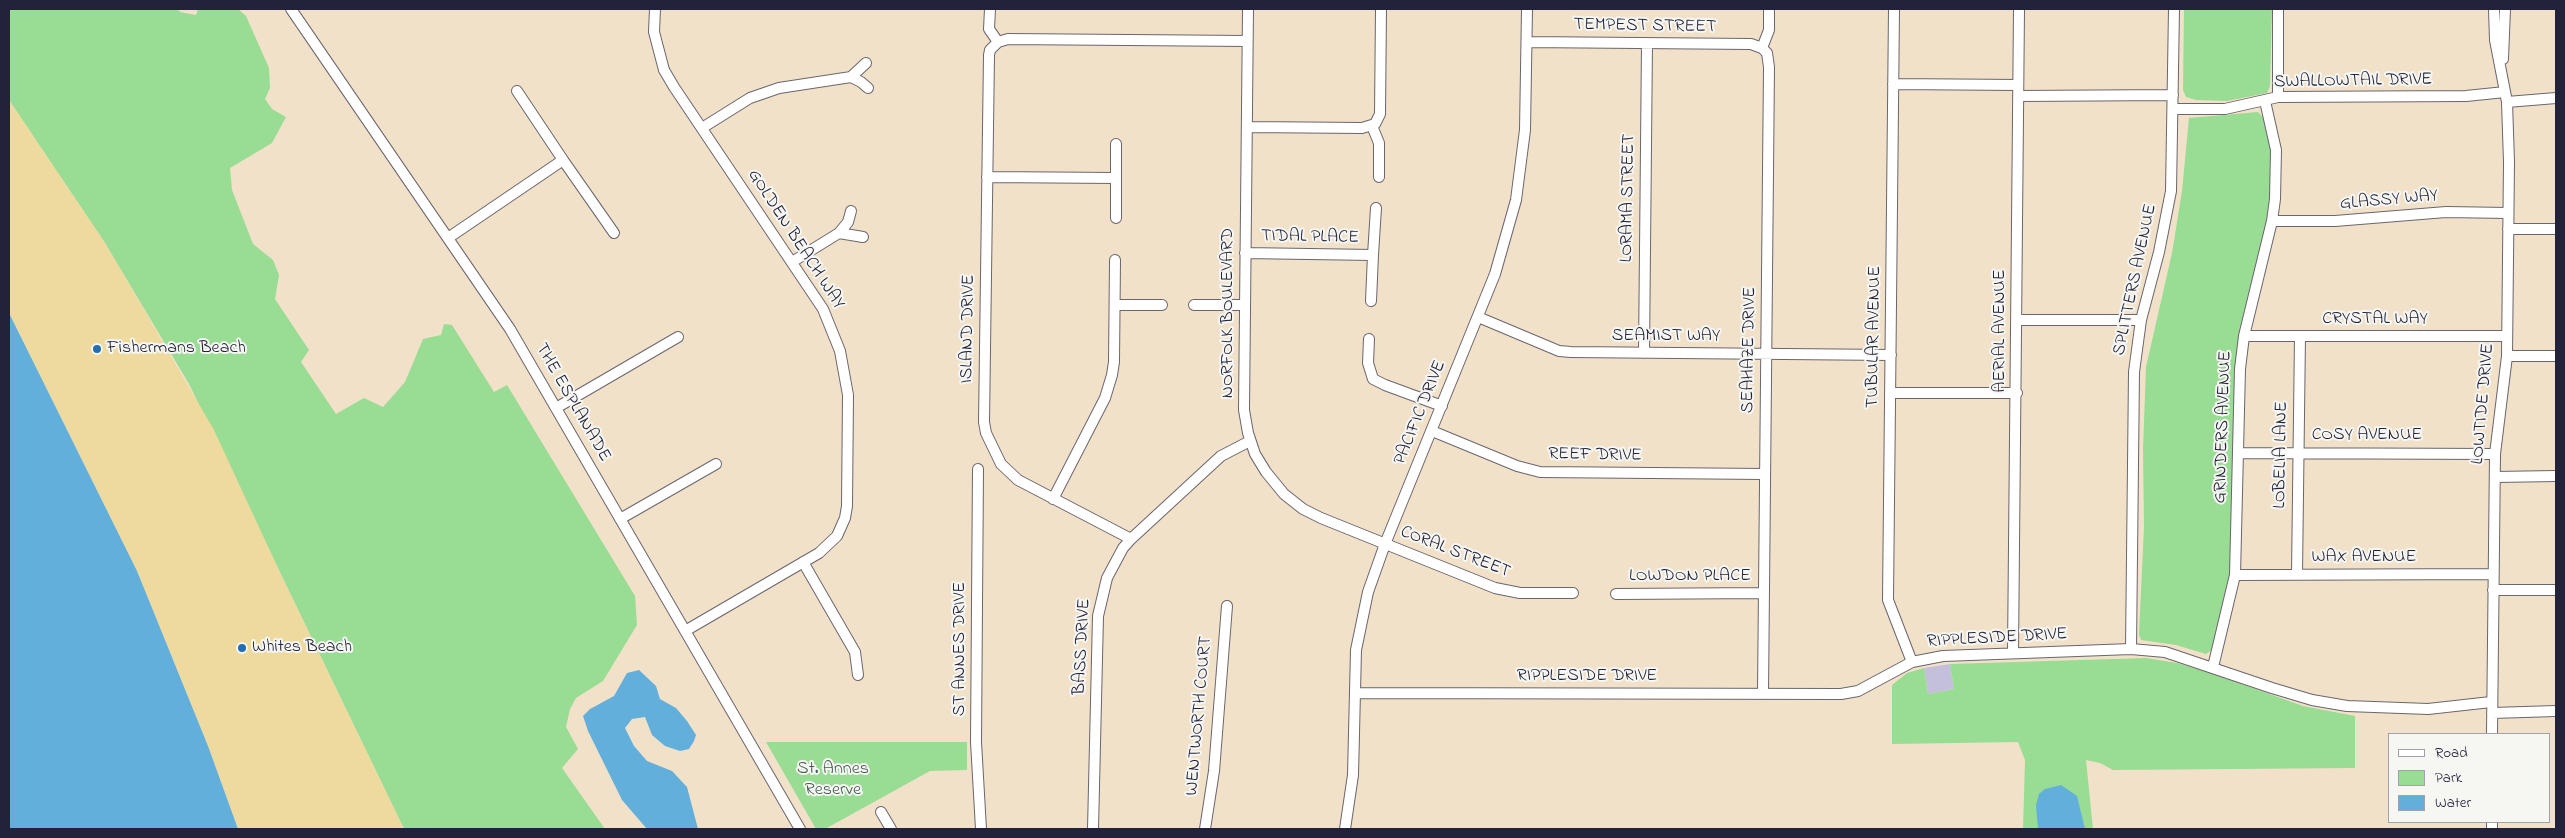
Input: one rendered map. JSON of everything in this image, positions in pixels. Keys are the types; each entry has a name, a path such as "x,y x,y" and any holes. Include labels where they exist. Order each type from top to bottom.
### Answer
{"street":[{"name":"THE ESPLANADE","path":"291,9 510,329 800,829"},
{"name":"GOLDEN BEACH WAY","path":"655,9 654,32 664,70 830,322 844,364 848,395 848,493 846,518 837,536 831,543 803,562 684,631"},
{"path":"990,9 989,29 998,42 1008,39 1248,42"},
{"name":"NORFOLK BOULEVARD","path":"1248,9 1244,410 1250,441 1266,472 1295,504 1321,518 1385,544"},
{"path":"1247,127 1362,128 1372,126 1380,114 1381,9"},
{"name":"PACIFIC DRIVE","path":"1345,829 1353,775 1354,693 1361,619 1368,592 1385,544 1478,317 1504,247 1516,200 1525,130 1527,9"},
{"name":"TUBULAR AVENUE","path":"1894,9 1888,600 1912,662"},
{"name":"AERIAL AVENUE","path":"2013,653 2020,9"},
{"name":"SPLITTERS AVENUE","path":"2131,649 2134,372 2141,320 2168,214 2173,109 2174,9"},
{"path":"2278,9 2278,97"},
{"name":"LOWTIDE DRIVE","path":"2492,733 2494,477 2507,356 2509,124 2496,40 2494,9"},
{"name":"LOWTIDE DRIVE","path":"2503,78 2505,9"},
{"path":"1762,48 1769,30 1769,11"},
{"name":"ISLAND DRIVE","path":"998,42 990,50 989,55 984,413 986,433 995,455 1008,473 1053,499 1131,539"},
{"name":"TEMPEST STREET","path":"1527,42 1751,44 1762,48"},
{"name":"LORAMA STREET","path":"1644,352 1647,43"},
{"name":"SEAHAZE DRIVE","path":"1762,48 1766,53 1769,66 1763,693"},
{"path":"851,78 866,63"},
{"path":"702,128 738,105 764,92 851,78 861,82 868,88"},
{"path":"1893,84 2018,85"},
{"path":"517,91 614,233"},
{"path":"2018,96 2173,96"},
{"name":"SWALLOWTAIL DRIVE","path":"2173,109 2225,109 2278,97 2466,96 2556,98"},
{"name":"GRINDERS AVENUE","path":"2212,667 2235,575 2240,369 2244,336 2272,221 2277,158 2265,101"},
{"path":"1372,126 1380,143 1378,176"},
{"path":"1116,144 1116,218"},
{"path":"448,238 563,160"},
{"path":"987,177 1116,178"},
{"name":"TIDAL PLACE","path":"1371,301 1376,208"},
{"path":"792,262 839,233 848,222 852,211"},
{"name":"GLASSY WAY","path":"2272,221 2334,221 2446,212 2508,213"},
{"path":"2508,229 2556,229"},
{"path":"839,233 863,237"},
{"name":"TIDAL PLACE","path":"1245,253 1373,255"},
{"path":"1053,499 1109,388 1114,362 1115,260"},
{"path":"1115,305 1162,304"},
{"path":"1194,305 1245,305"},
{"name":"SEAMIST WAY","path":"1478,317 1559,351 1766,355 1891,355"},
{"path":"2017,320 2141,320"},
{"name":"CRYSTAL WAY","path":"2244,336 2507,336"},
{"name":"LOBELIA LANE","path":"2297,574 2300,336"},
{"path":"556,408 678,337"},
{"path":"1369,339 1368,364 1373,379 1385,386 1442,406"},
{"path":"2507,356 2556,356"},
{"path":"1890,393 2017,393"},
{"name":"REEF DRIVE","path":"1432,432 1516,466 1540,472 1765,474"},
{"name":"BASS DRIVE","path":"1093,829 1099,604 1113,564 1131,539 1221,456 1250,441"},
{"name":"COSY AVENUE","path":"2238,452 2495,454"},
{"path":"620,519 716,464"},
{"name":"ST ANNES DRIVE","path":"978,469 976,742 981,829"},
{"path":"2494,477 2556,476"},
{"name":"CORAL STREET","path":"1385,544 1508,592 1573,593"},
{"path":"803,562 855,652 858,675"},
{"name":"WAX AVENUE","path":"2235,575 2493,574"},
{"path":"2493,590 2556,590"},
{"name":"LOWDON PLACE","path":"1616,594 1764,593"},
{"name":"WENTWORTH COURT","path":"1205,829 1214,771 1227,606"},
{"name":"RIPPLESIDE DRIVE","path":"1354,693 1841,694 1858,691 1912,662 1942,656 2131,649 2165,652 2312,700 2348,706 2428,709 2491,702"},
{"path":"2492,713 2556,711"},
{"path":"881,812 891,829"}],"shaded area":[{"path":"1950,664 1954,689 1928,694 1924,668"}],"green space":[{"path":"9,9 178,9 180,12 196,15 198,9 238,9 246,16 269,68 270,88 265,99 272,109 286,117 272,143 230,168 232,190 253,244 273,260 279,275 275,299 309,350 301,362 336,414 364,398 383,407 405,382 423,339 441,335 444,324 452,325 494,392 507,385 635,596 637,625 603,681 576,698 570,709 566,727 578,749 562,768 605,829 404,829 189,384 105,243 9,100"},
{"path":"2184,9 2272,9 2270,86 2267,93 2227,101 2196,100 2186,97 2183,90"},
{"path":"2258,112 2264,118 2269,135 2273,165 2268,217 2240,334 2230,575 2212,650 2206,654 2176,645 2141,640 2139,634 2144,527 2143,449 2146,367 2172,253 2182,191 2189,118"},
{"path":"2146,658 2177,663 2208,672 2303,706 2355,716 2355,768 2113,770 2100,763 2086,760 2093,829 2023,829 2025,760 2018,742 1892,744 1892,685 1907,673 1924,668 1928,694 1954,689 1950,664"},
{"name":"St. Annes Reserve","path":"766,742 967,742 967,770 930,771 825,829 816,829"}],"sand":[{"path":"9,100 105,243 214,430 283,579 404,829 238,829 208,746 137,571 9,313"}],"water":[{"path":"9,313 137,571 208,746 238,829 9,829"},
{"path":"639,670 656,686 660,699 676,708 696,735 689,749 680,751 665,746 652,735 645,717 632,719 625,728 634,746 647,761 672,771 687,787 698,829 647,829 622,800 588,731 583,716 590,709 614,696 627,673"},
{"path":"2061,785 2077,796 2085,829 2038,829 2036,805 2039,794 2045,789"}],"place":[{"name":"Fishermans Beach","path":"97,349"},
{"name":"Whites Beach","path":"242,648"}]}
